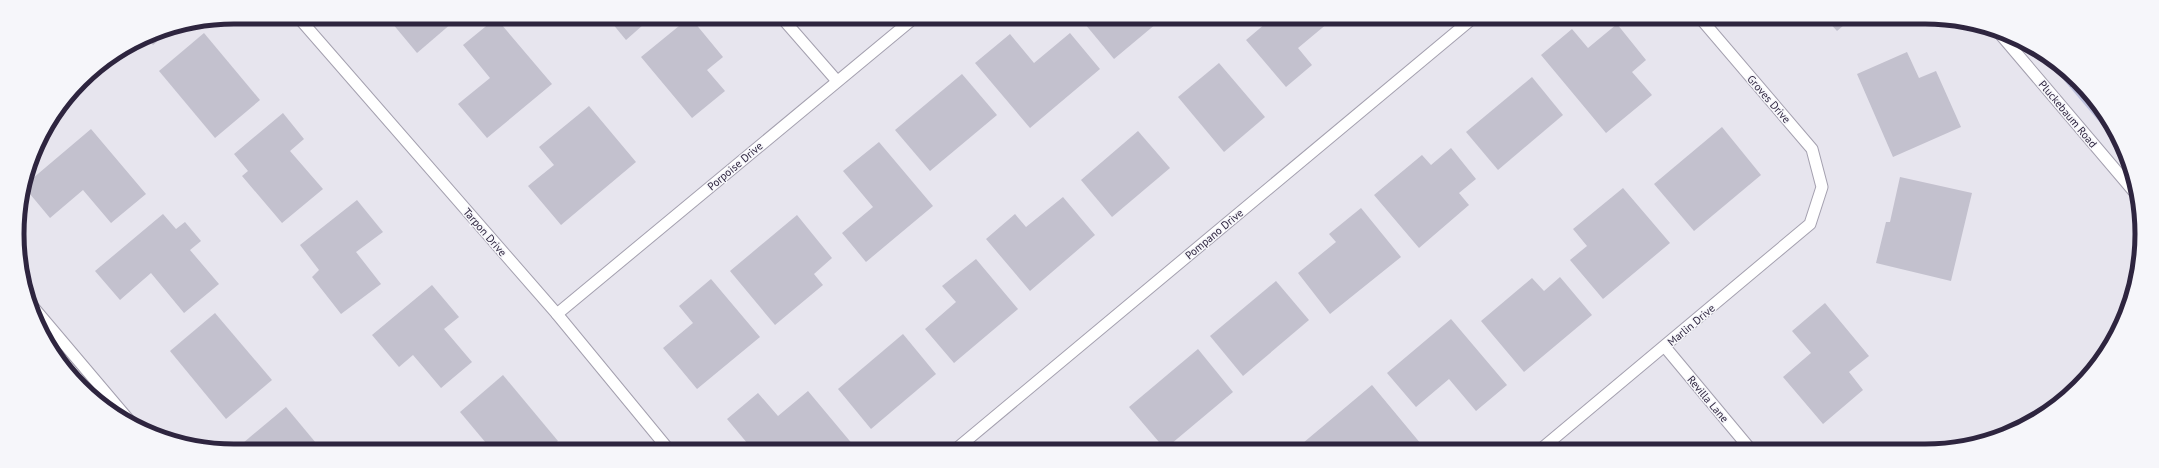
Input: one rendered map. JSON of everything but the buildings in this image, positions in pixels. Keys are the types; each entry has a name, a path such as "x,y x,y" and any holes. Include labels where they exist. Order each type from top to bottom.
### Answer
{"street":[{"name":"Tarpon Drive","path":"304,24 557,314 664,444"},
{"path":"787,24 837,81"},
{"name":"Porpoise Drive","path":"557,314 907,24"},
{"name":"Pompano Drive","path":"962,444 1466,24"},
{"name":"Groves Drive","path":"1705,24 1812,149 1822,187"},
{"name":"Pluckebaum Road","path":"2005,40 2129,186"},
{"name":"Marlin Drive","path":"1547,444 1665,347 1810,224 1822,187"},
{"path":"41,317 122,412"},
{"name":"Revilla Lane","path":"1665,347 1746,444"}],"green space":[{"path":"2052,66 2092,106 2109,134"}]}
